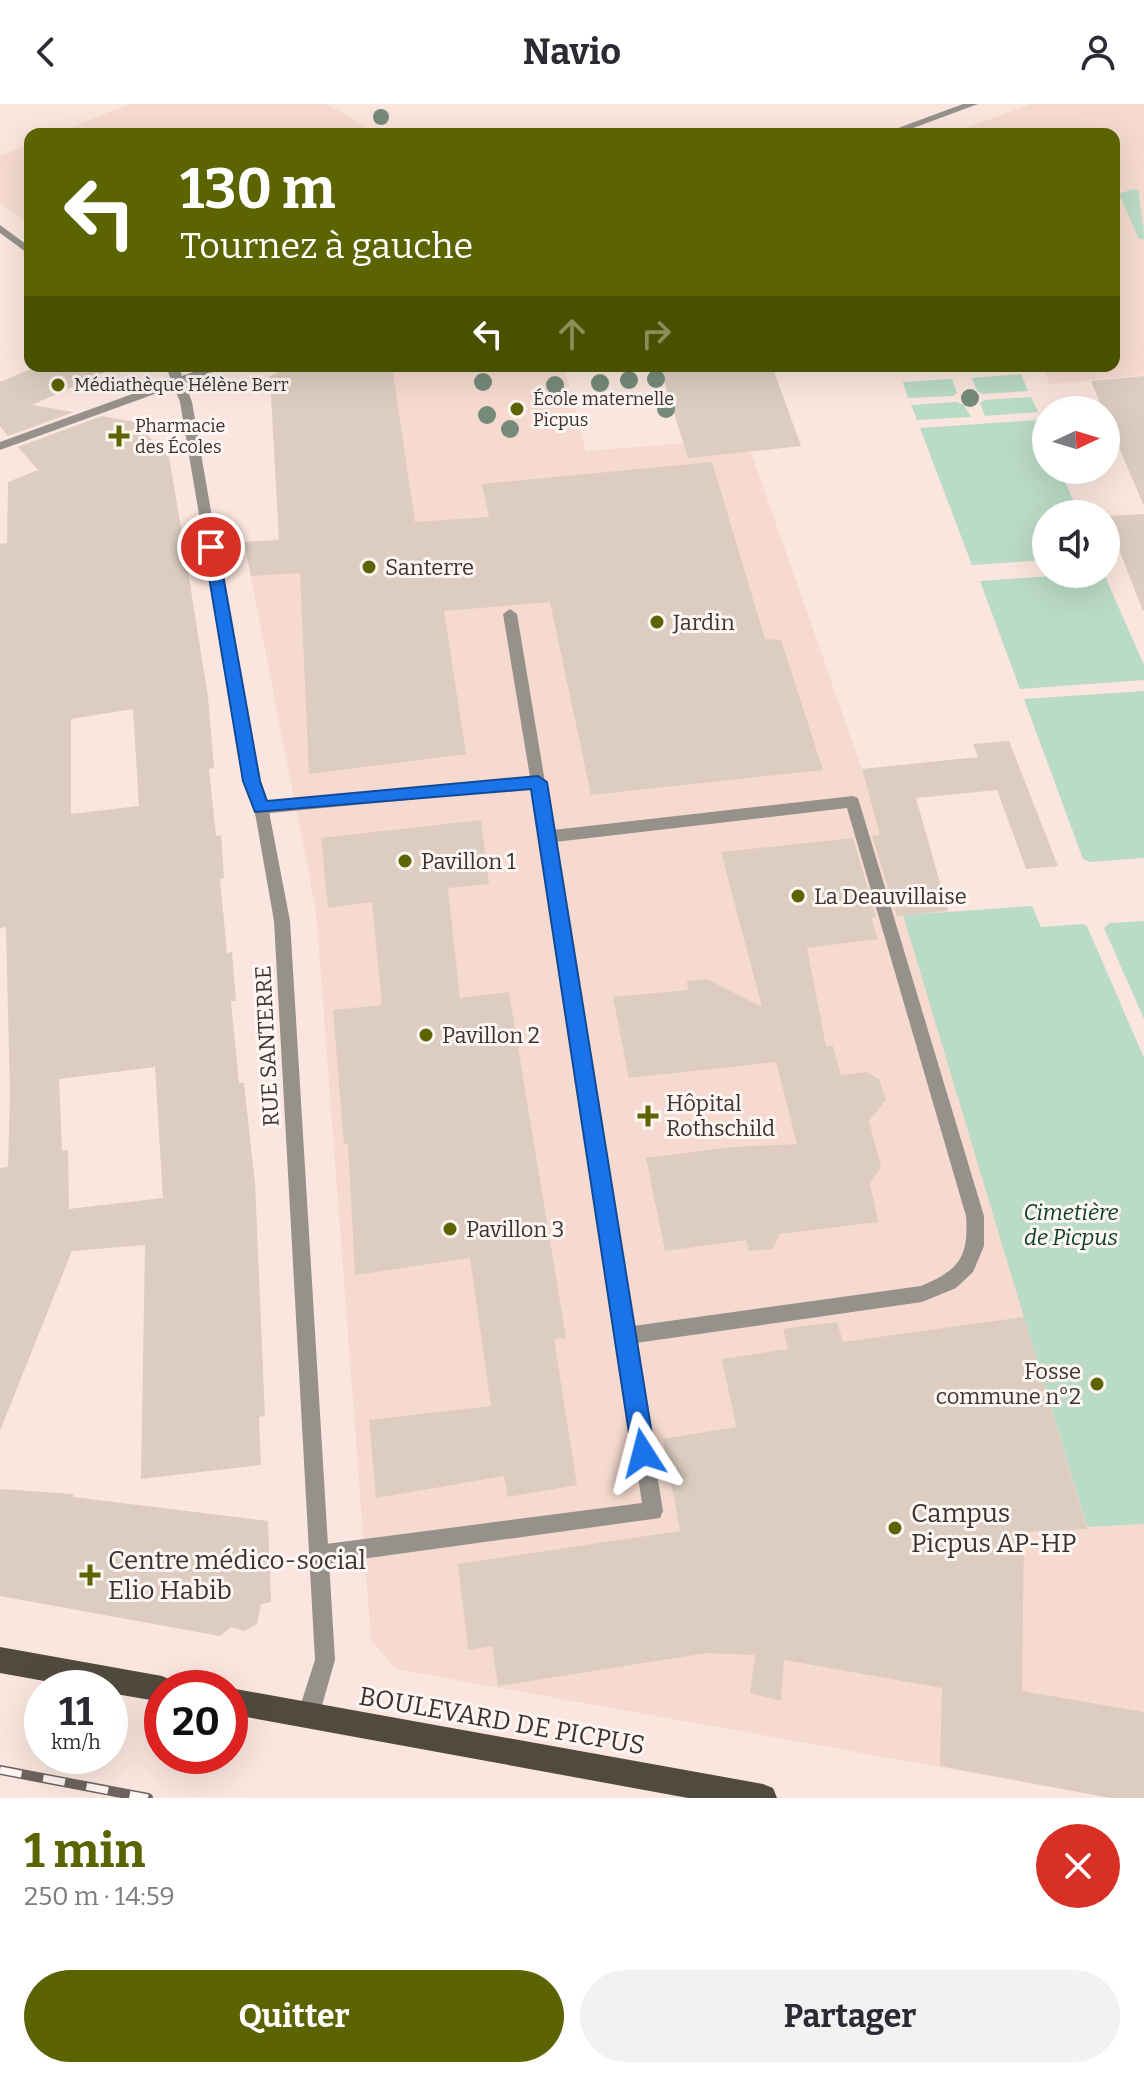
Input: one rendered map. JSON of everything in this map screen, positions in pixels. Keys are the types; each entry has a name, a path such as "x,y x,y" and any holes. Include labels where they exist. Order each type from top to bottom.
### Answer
{"main road":[{"path":"0,1660 144,1686"},
{"name":"BOULEVARD DE PICPUS","path":"248,1704 763,1798"}],"street":[{"path":"904,128 973,104"},
{"path":"0,228 24,247"},
{"path":"0,446 176,374"},
{"name":"RUE SANTERRE","path":"176,374 251,781 261,808 282,921 325,1660 308,1716"},
{"path":"318,1555 653,1511 510,614"},
{"path":"261,808 538,782"},
{"path":"546,837 853,802 975,1216 976,1253 966,1270 945,1285 922,1294 625,1336"}],"shaded area":[{"path":"130,104 327,104 368,128 70,128"},
{"path":"1032,104 1144,104 1144,375 1050,384 1045,372 1120,372 1120,128 965,128"},
{"path":"24,146 24,221 0,203 0,156"},
{"name":"Hôpital Rothschild","path":"277,372 566,372 586,451 746,438 862,769 1087,1527 1144,1524 1144,1798 1111,1798 395,1669 371,1640 316,911 244,542 279,539 270,376"}],"green space":[{"path":"1133,189 1139,191 1144,239 1139,239 1120,194"},
{"path":"1021,374 1028,391 983,394 977,391 972,378"},
{"path":"952,379 957,393 953,396 908,398 903,382"},
{"path":"1031,397 1032,412 985,416 980,403 984,400"},
{"path":"956,402 964,405 971,417 917,420 911,405"},
{"path":"1032,420 1032,484 1066,484 1073,500 1032,500 1032,561 972,565 920,428"},
{"path":"1032,577 1032,588 1110,588 1144,665 1144,680 1020,689 980,581"},
{"path":"1144,691 1144,858 1090,862 1083,859 1024,699"},
{"name":"Cimetière de Picpus","path":"1032,906 1041,927 1087,926 1144,1058 1144,1524 1087,1527 903,915"},
{"path":"1144,921 1144,1019 1104,928 1110,923"}],"building":[{"path":"24,372 105,372 32,405 74,412 8,436 0,426 0,382"},
{"path":"280,372 393,372 415,522 489,517 482,484 712,462 765,639 781,640 823,770 591,795 550,602 444,611 466,754 309,774 300,573 251,576 244,542 279,540 270,376"},
{"path":"661,372 774,372 801,446 688,458"},
{"path":"1144,376 1144,506 1120,450 1120,396 1097,396 1091,381"},
{"path":"102,416 135,422 169,457 208,697 214,768 209,769 216,836 221,835 224,878 220,879 227,953 232,952 236,1001 231,1001 239,1083 244,1083 255,1184 265,1416 259,1417 261,1465 141,1479 145,1245 72,1251 0,1431 0,1168 8,1167 10,1095 6,927 0,928 0,544 7,543 8,482 38,470 18,447","holes":["133,709 139,806 71,814 71,719","155,1067 163,1198 69,1209 68,1150 62,1151 59,1079"]},
{"path":"1144,514 1143,611 1120,552 1120,515"},
{"path":"1009,741 1058,866 1026,869 997,790 916,798 948,911 897,916 872,836 880,835 862,769 978,757 973,744"},
{"path":"481,820 489,884 448,888 460,998 509,992 566,1338 554,1339 577,1485 508,1497 504,1476 376,1498 369,1420 491,1406 470,1258 355,1275 348,1143 344,1144 333,1010 382,1005 372,902 328,908 321,838"},
{"path":"853,838 876,917 871,918 878,939 807,948 826,1046 833,1046 841,1075 867,1072 879,1079 886,1100 869,1121 881,1167 870,1183 878,1222 780,1234 772,1249 749,1251 746,1240 665,1251 646,1158 734,1147 797,1144 776,1062 629,1078 613,997 688,990 687,981 707,979 762,1007 721,852"},
{"name":"Campus Picpus AP-HP","path":"1024,1317 1087,1529 1024,1532 1022,1691 1144,1712 1144,1798 1111,1798 940,1766 942,1688 784,1660 781,1701 750,1693 755,1655 707,1653 498,1686 492,1646 468,1650 458,1564 680,1531 663,1439 736,1427 722,1359 788,1349 783,1329 837,1322 843,1342"},
{"path":"0,1489 73,1494 73,1497 268,1521 271,1602 261,1604 257,1624 244,1631 231,1627 220,1636 0,1596"}],"railway":[{"path":"0,1770 148,1798"}],"place":[{"name":"Médiathèque Hélène Berr","path":"58,385"},
{"name":"École maternelle Picpus","path":"517,409"},
{"name":"Pharmacie des Écoles","path":"119,436"},
{"name":"Santerre","path":"369,567"},
{"name":"Jardin","path":"657,622"},
{"name":"Pavillon 1","path":"405,861"},
{"name":"La Deauvillaise","path":"798,896"},
{"name":"Pavillon 2","path":"426,1035"},
{"name":"Hôpital Rothschild","path":"648,1116"},
{"name":"Pavillon 3","path":"450,1229"},
{"name":"Fosse commune n°2","path":"1097,1384"},
{"name":"Campus Picpus AP-HP","path":"895,1528"},
{"name":"Centre médico-social Elio Habib","path":"90,1575"}],"route":[{"path":"211,547 251,781 261,808 538,782 643,1453"}]}
